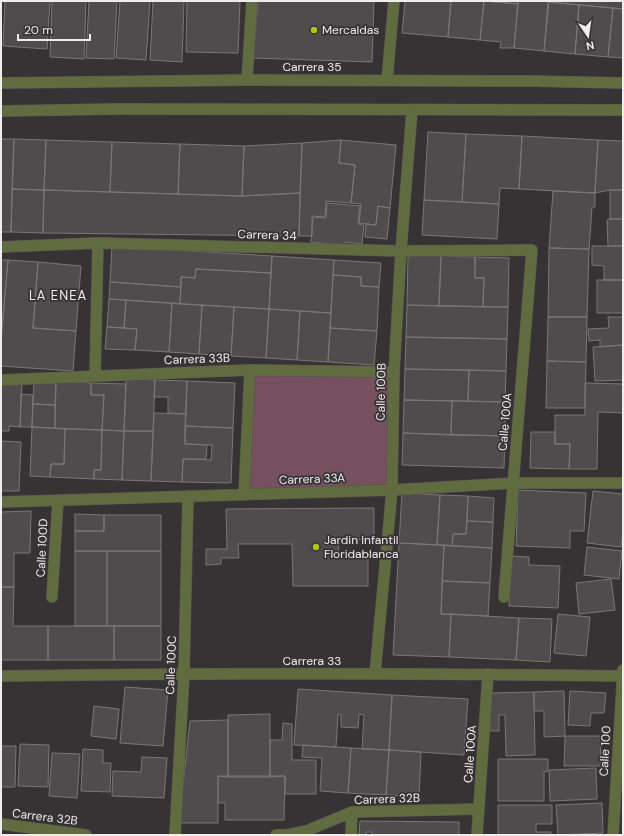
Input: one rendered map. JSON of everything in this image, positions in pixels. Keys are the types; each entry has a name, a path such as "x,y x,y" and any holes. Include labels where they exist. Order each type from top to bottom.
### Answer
{"street":[{"path":"246,80 252,1"},
{"path":"386,80 394,1"},
{"name":"Carrera 35","path":"1,83 246,80 623,83"},
{"path":"1,111 117,109 623,110"},
{"name":"Calle 100B","path":"375,674 392,490 394,372 401,251 412,110"},
{"path":"95,376 98,243"},
{"name":"Carrera 34","path":"1,247 98,243 401,251 532,250"},
{"name":"Calle 100A","path":"504,597 532,250"},
{"path":"244,495 250,370"},
{"name":"Carrera 33B","path":"1,380 250,370 394,372"},
{"name":"Carrera 33A","path":"1,502 392,490 513,482 623,483"},
{"name":"Calle 100C","path":"175,835 184,674 188,496"},
{"name":"Calle 100D","path":"52,597 58,500"},
{"name":"Carrera 33","path":"1,676 623,672"},
{"name":"Calle 100","path":"613,835 623,672"},
{"name":"Calle 100A","path":"477,835 488,674"},
{"name":"Carrera 32B","path":"276,835 286,835 306,831 352,812 479,809"},
{"path":"351,835 352,812"},
{"name":"Carrera 32B","path":"1,824 86,835"}],"shaded area":[{"path":"250,370 394,372 392,490 244,495"}],"building":[{"path":"5,1 50,1 47,49 3,46"},
{"path":"52,1 86,1 84,59 50,57"},
{"path":"89,1 117,1 114,59 86,58"},
{"path":"120,1 150,1 146,60 116,58"},
{"path":"153,1 184,1 182,62 150,60"},
{"path":"187,1 240,1 238,53 186,52"},
{"name":"Mercaldas","path":"258,1 374,1 372,62 253,58"},
{"path":"405,1 451,1 448,37 402,33"},
{"path":"451,1 484,1 480,40 448,37"},
{"path":"484,1 518,4 514,48 500,48 501,42 480,40"},
{"path":"486,1 518,1 518,4"},
{"path":"518,1 549,1 544,51 514,48"},
{"path":"623,1 623,9 548,2"},
{"path":"548,2 579,5 575,54 544,51"},
{"path":"579,5 613,8 608,57 575,54"},
{"path":"613,8 623,9 623,58 608,57"},
{"path":"428,132 466,134 462,202 424,200"},
{"path":"466,134 522,136 519,189 500,188 499,204 462,202"},
{"path":"522,136 598,140 595,193 519,189"},
{"path":"1,139 14,139 11,232 1,232"},
{"path":"14,139 46,140 44,190 12,189"},
{"path":"46,140 112,142 110,192 44,190"},
{"path":"341,140 396,145 390,208 378,206 376,225 359,223 361,204 351,203 355,165 339,163"},
{"path":"341,140 339,163 355,165 351,203 326,201 325,217 312,216 312,236 299,236 302,143"},
{"path":"598,140 623,141 623,190 610,190 595,193"},
{"path":"112,142 180,144 178,194 110,192"},
{"path":"302,143 300,193 242,196 244,146"},
{"path":"180,144 244,146 242,196 178,194"},
{"path":"12,189 44,190 43,233 11,232"},
{"path":"44,190 242,196 300,193 299,236 43,233"},
{"path":"610,190 623,190 623,219 610,219"},
{"path":"553,191 595,193 595,207 592,207 589,249 549,248"},
{"path":"424,200 499,204 497,239 422,235"},
{"path":"327,203 360,206 358,224 364,225 362,244 345,242 345,246 311,242 313,217 326,218"},
{"path":"378,206 390,208 387,239 365,237 366,224 376,225"},
{"path":"623,219 623,246 608,246 607,220"},
{"path":"112,246 272,256 271,273 196,269 195,278 181,277 181,287 110,282"},
{"path":"592,246 623,246 623,280 604,280 604,266 592,265"},
{"path":"549,248 589,249 587,317 548,317"},
{"path":"408,255 441,256 439,306 407,305"},
{"path":"272,256 334,260 331,313 269,309"},
{"path":"441,256 475,257 475,278 484,278 483,307 439,306"},
{"path":"475,257 509,258 508,307 483,307 484,278 475,278"},
{"path":"1,260 8,260 1,341"},
{"path":"8,260 38,262 33,328 76,331 73,371 1,366 1,341"},
{"path":"334,260 381,263 379,287 361,286 361,277 333,275"},
{"path":"38,262 81,266 76,331 33,328"},
{"path":"196,269 271,273 269,309 180,304 181,277 195,278"},
{"path":"333,275 361,277 361,286 379,287 377,331 330,328"},
{"path":"597,280 623,280 623,313 597,313"},
{"path":"110,282 181,287 180,304 109,299"},
{"path":"109,299 126,300 124,328 107,327"},
{"path":"126,300 172,303 169,352 135,350 137,329 124,328"},
{"path":"172,303 202,305 199,354 169,352"},
{"path":"202,305 234,307 231,356 199,354"},
{"path":"407,305 508,307 507,339 406,337"},
{"path":"234,307 269,309 266,358 231,356"},
{"path":"269,309 300,311 297,360 266,358"},
{"path":"300,311 331,313 328,362 297,360"},
{"path":"548,317 587,317 586,362 547,361"},
{"path":"608,317 623,317 623,345 600,347 600,340 589,341 588,329 609,328"},
{"path":"107,327 137,329 135,350 105,349"},
{"path":"330,328 377,331 374,365 328,362"},
{"path":"406,337 507,339 506,371 405,369"},
{"path":"623,345 623,380 595,381 593,347"},
{"path":"547,361 586,362 585,408 546,408"},
{"path":"405,369 469,370 468,401 404,400"},
{"path":"469,370 506,371 505,402 468,401"},
{"path":"126,379 155,380 153,431 124,431"},
{"path":"34,380 56,381 55,405 33,404"},
{"path":"155,380 187,381 186,414 168,413 168,397 154,397"},
{"path":"56,381 91,383 91,395 104,395 102,430 55,428"},
{"path":"187,381 235,383 233,428 185,426"},
{"path":"22,383 20,427 9,426 9,431 1,431 1,384"},
{"path":"91,383 126,384 124,431 102,430 104,395 91,395"},
{"path":"585,383 623,384 623,413 598,412 597,469 569,469 570,444 555,444 555,415 585,415"},
{"path":"21,394 33,395 32,427 20,427"},
{"path":"404,400 452,401 451,435 403,433"},
{"path":"452,401 505,402 505,436 451,435"},
{"path":"33,404 55,405 55,428 32,427"},
{"path":"154,413 186,414 185,444 207,445 206,459 183,459 182,482 151,481"},
{"path":"185,426 233,428 231,483 182,482 183,459 211,460 212,445 185,444"},
{"path":"32,427 65,429 64,464 51,464 50,477 30,476"},
{"path":"65,429 102,430 101,470 94,470 94,479 50,477 51,464 64,464"},
{"path":"102,430 124,431 122,480 94,479 94,470 101,470"},
{"path":"124,431 153,431 151,481 122,480"},
{"path":"531,432 555,432 555,444 570,444 569,469 530,468"},
{"path":"403,433 505,436 504,468 402,465"},
{"path":"1,441 21,442 19,491 1,491"},
{"path":"518,490 586,493 584,531 570,531 570,548 516,546"},
{"path":"593,491 623,494 623,532 621,547 587,543"},
{"path":"402,493 440,495 437,545 399,543"},
{"path":"440,495 468,496 466,534 453,534 452,546 437,545"},
{"path":"468,496 494,498 493,522 467,521"},
{"name":"Jardin Infantil Floridablanca","path":"374,508 374,539 338,540 339,557 368,556 368,586 293,586 292,544 238,544 239,558 221,558 221,564 206,565 206,549 227,549 226,509"},
{"path":"31,511 30,553 14,553 14,587 1,587 1,512"},
{"path":"75,514 104,515 104,531 75,531"},
{"path":"104,515 161,515 161,551 75,551 75,531 104,531"},
{"path":"467,521 493,522 492,548 452,546 453,534 466,534"},
{"path":"399,543 444,545 441,614 451,614 449,657 393,655"},
{"path":"444,545 492,548 490,583 442,581"},
{"path":"587,547 622,551 619,579 584,575"},
{"path":"75,551 107,551 107,626 75,626"},
{"path":"107,551 161,551 161,626 107,626"},
{"path":"511,556 529,557 529,565 560,566 558,608 509,606"},
{"path":"611,579 615,610 579,614 576,583"},
{"path":"442,581 490,583 488,616 441,614"},
{"path":"1,587 14,587 13,626 48,626 48,660 1,660"},
{"path":"451,614 519,618 516,660 449,657"},
{"path":"558,614 590,617 586,656 554,653"},
{"path":"519,618 552,619 550,662 516,660"},
{"path":"48,626 114,626 114,660 48,660"},
{"path":"114,626 161,626 161,660 114,660"},
{"path":"125,687 168,690 163,746 120,743"},
{"path":"298,689 392,695 389,750 362,749 364,715 359,714 358,728 341,727 341,715 338,714 336,747 294,745"},
{"path":"564,691 565,736 544,737 544,711 534,711 534,692"},
{"path":"570,691 606,693 604,713 591,713 590,726 568,725"},
{"path":"534,692 535,755 506,756 505,715 499,715 499,731 490,731 489,693"},
{"path":"392,695 468,699 464,755 389,750"},
{"path":"94,706 119,709 116,739 91,736"},
{"path":"270,714 270,777 228,777 228,715"},
{"path":"228,720 228,777 218,776 218,823 179,823 190,721"},
{"path":"283,723 292,724 292,760 316,760 316,794 285,794 285,776 270,777 270,740 282,740"},
{"path":"565,736 600,736 601,766 564,766"},
{"path":"20,744 49,745 48,787 18,786"},
{"path":"303,745 351,748 348,793 320,791 322,758 302,757"},
{"path":"1,746 16,746 15,787 1,787"},
{"path":"351,748 389,750 386,795 348,793"},
{"path":"83,749 103,750 103,763 111,763 110,792 81,791"},
{"path":"389,750 421,752 419,797 386,795"},
{"path":"52,753 80,754 77,798 49,796"},
{"path":"142,757 167,758 164,798 112,796 113,771 141,772"},
{"path":"498,759 548,759 548,771 544,772 544,801 498,801"},
{"path":"596,768 597,799 550,801 549,770"},
{"path":"218,776 285,776 284,820 225,820 225,803 218,803"},
{"path":"602,803 603,833 558,835 556,805"},
{"path":"498,805 552,805 552,824 536,824 536,832 551,832 551,835 498,835"},
{"path":"360,821 459,822 459,835 372,835 372,832 366,832 366,835 359,835"}],"place":[{"name":"Mercaldas","path":"314,30"},
{"name":"Jardin Infantil Floridablanca","path":"316,547"}],"district":[{"name":"LA ENEA","path":"58,295"}]}
